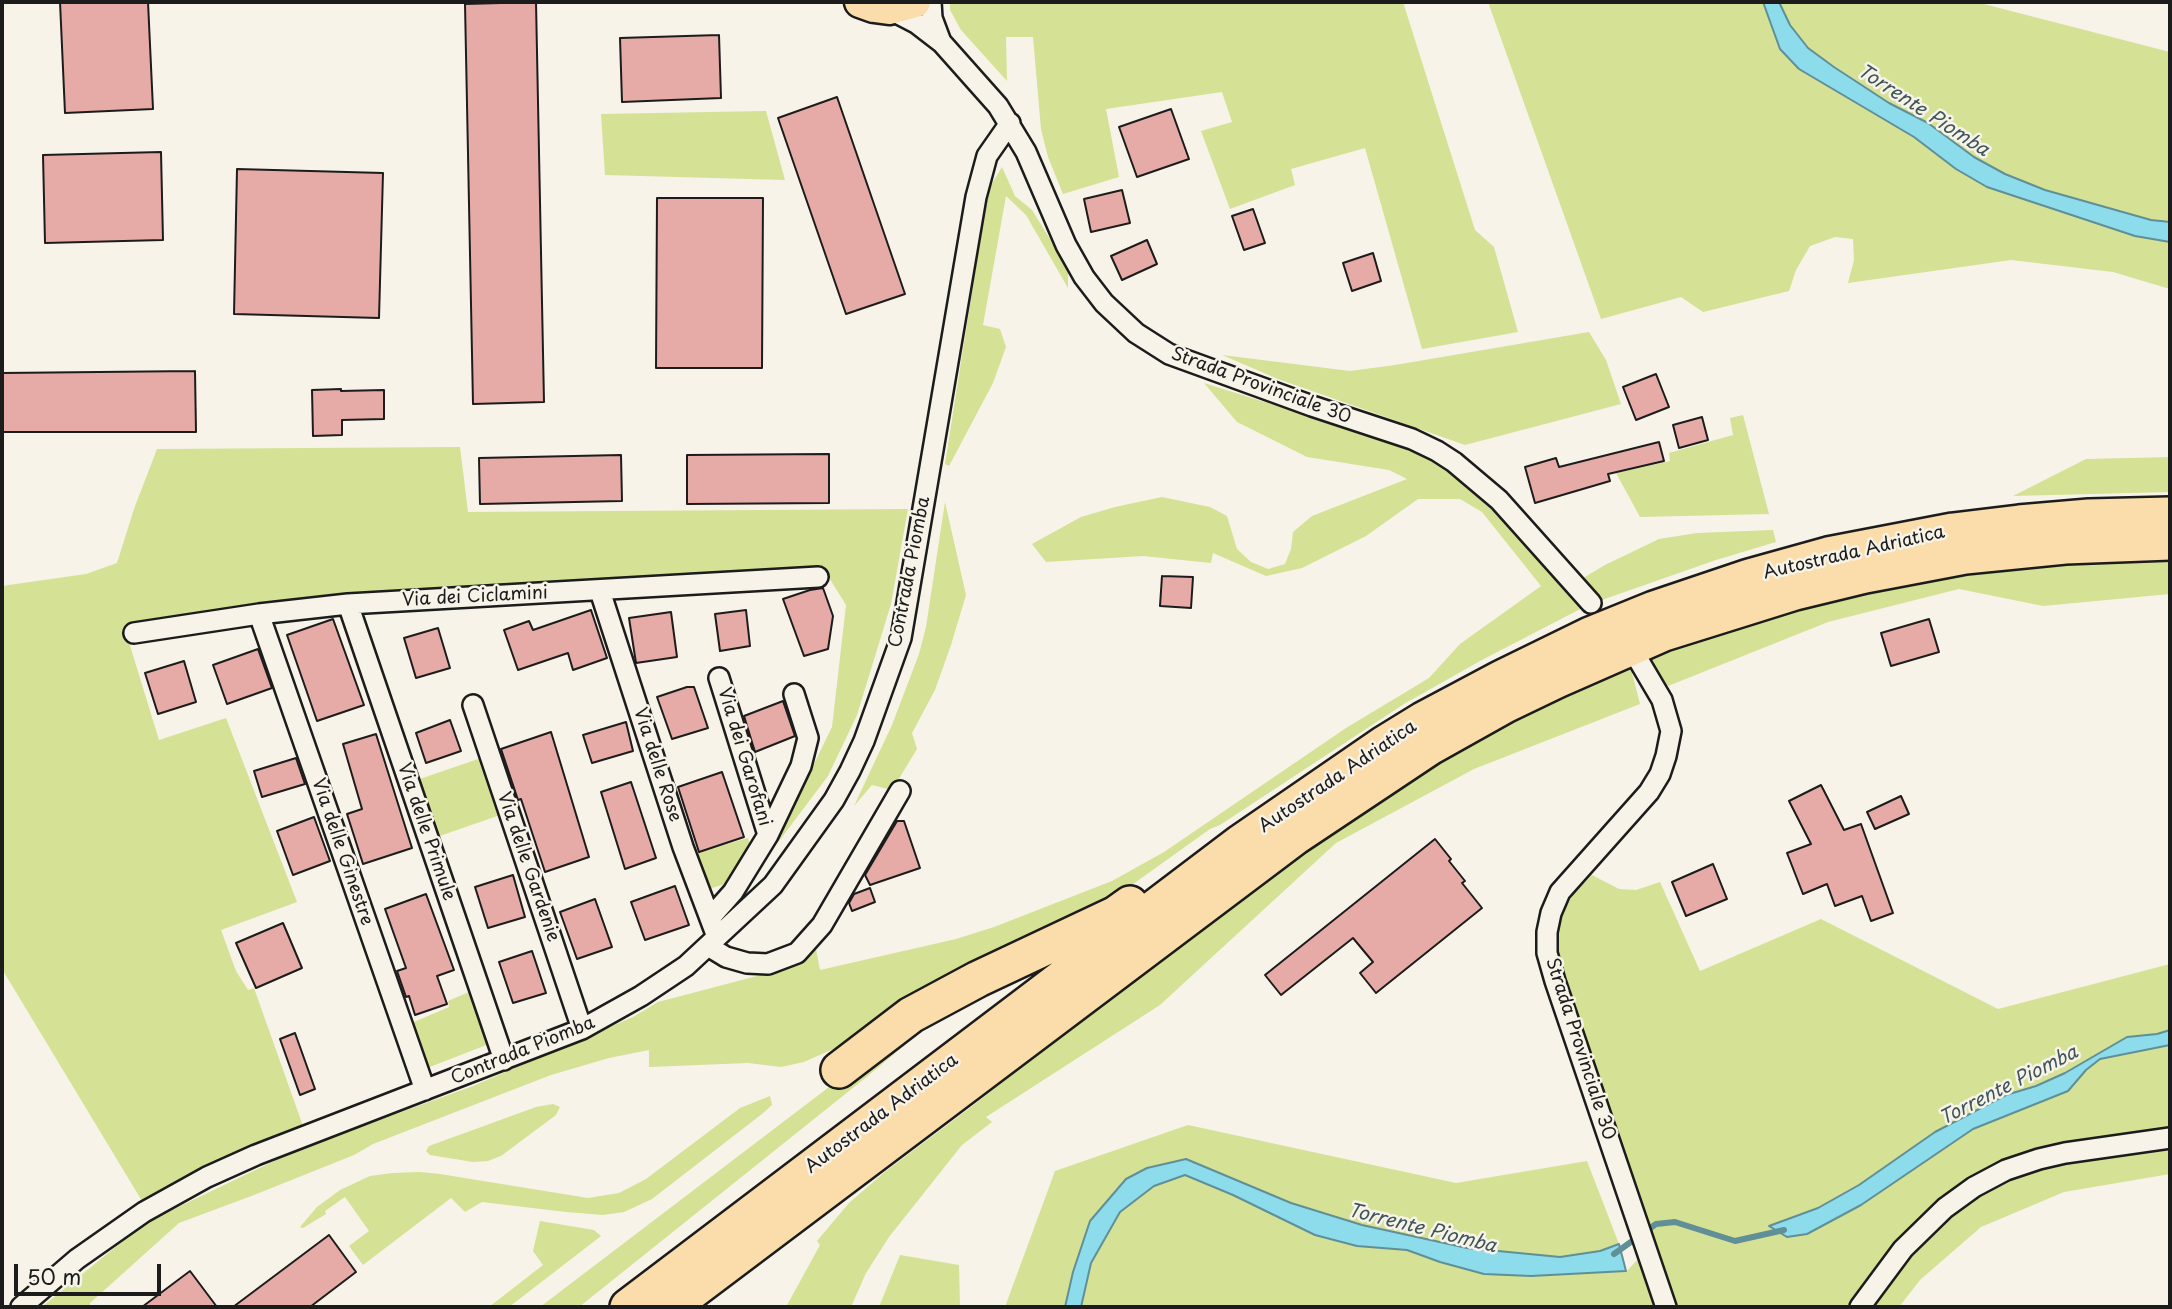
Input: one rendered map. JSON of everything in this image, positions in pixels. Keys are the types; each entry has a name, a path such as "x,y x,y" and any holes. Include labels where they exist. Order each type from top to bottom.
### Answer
{"highway":[{"name":"Autostrada Adriatica","path":"628,1307 1315,789 1423,720 1502,678 1590,635 1654,609 1784,567 1896,541 2019,523 2089,517 2170,515"},
{"name":"Autostrada Adriatica","path":"671,1307 1237,879 1369,786 1460,729 1610,656 1664,634 1763,601 1865,575 1978,555 2064,546 2170,542"},
{"path":"839,1070 911,1015 978,979 1116,914 1217,841 1240,843"},
{"path":"833,1215 869,1178 1042,1045 1056,1015"}],"main road":[{"path":"860,2 874,7 902,5"}],"street":[{"name":"Strada Provinciale 30","path":"931,2 932,18 942,43"},
{"name":"Strada Provinciale 30","path":"902,5 916,23 942,43 998,106 1026,152 1066,245 1084,277 1104,303 1136,333 1168,354 1412,439 1437,451 1499,500 1591,603"},
{"name":"Contrada Piomba","path":"21,1307 78,1259 144,1212 207,1177 256,1155 582,1029 652,990 686,966 773,885 834,800 864,741 901,638 976,197 987,156 1010,123"},
{"name":"Via dei Ciclamini","path":"134,633 348,604 818,577"},
{"name":"Via delle Rose","path":"600,591 683,847 710,918 713,942"},
{"name":"Via delle Primule","path":"348,604 504,1060"},
{"name":"Via delle Ginestre","path":"259,614 425,1090"},
{"name":"Strada Provinciale 30","path":"1639,661 1662,700 1671,731 1667,756 1649,792 1560,892 1551,913 1547,953 1664,1300"},
{"name":"Via dei Garofani","path":"719,678 768,835"},
{"path":"710,918 733,891 768,835 801,766 808,738 794,694"},
{"name":"Via delle Gardenie","path":"472,705 582,1029"},
{"path":"713,942 726,957 747,963 768,964 797,953 822,925 900,791"},
{"path":"1860,1307 1903,1249 1945,1208 1974,1187 2006,1170 2039,1158 2170,1138"}],"green space":[{"path":"950,2 1403,2 1475,230 1494,247 1518,332 1422,349 1365,148 1291,169 1295,185 1230,209 1201,131 1232,122 1222,92 1106,109 1119,177 1063,194 1048,157 1041,129 1033,37 1006,37 1007,81 961,30 950,10"},
{"path":"1488,2 1763,2 1780,49 1799,69 1914,137 1956,169 1987,187 2135,236 2170,242 2170,289 2113,272 2011,260 1848,283 1854,260 1853,239 1835,237 1810,246 1796,270 1789,291 1703,312 1681,297 1601,319"},
{"path":"1779,2 1976,2 2170,52 2170,222 2151,220 2045,190 2005,174 1974,157 1928,123 1889,103 1808,48 1790,25"},
{"path":"766,111 785,180 605,175 601,114"},
{"path":"1002,167 1015,196 1032,210 1068,268 1068,288 1026,215 1006,196 983,325 1000,329 1006,347 993,383 949,466 945,464 988,190"},
{"path":"1589,332 1606,360 1621,404 1465,445 1278,379 1222,355 1350,371"},
{"path":"1204,383 1408,447 1451,469 1492,501 1588,605 1404,704 1210,829 1108,902 851,1041 804,1062 781,1067 748,1063 649,1067 649,1050 609,1058 551,1075 179,1223 90,1303 90,1307 42,1307 145,1223 297,1150 473,1086 633,1017 658,1002 776,971 815,944 820,970 956,939 1112,881 1164,852 1346,728 1429,678 1460,644 1541,586 1482,512 1460,499 1418,499 1366,536 1302,568 1266,576 1213,553 1211,563 1143,556 1046,562 1032,544 1081,517 1162,497 1210,507 1227,516 1237,549 1251,562 1268,569 1285,564 1291,549 1293,532 1312,516 1407,479 1389,470 1307,457 1237,422"},
{"path":"1743,415 1769,514 1640,517 1616,473 1670,461 1669,453 1733,435 1730,418"},
{"path":"460,447 468,512 908,509 891,604 857,715 828,776 734,901 779,836 832,727 846,605 823,568 350,594 124,626 159,740 226,718 297,902 221,930 236,971 248,990 254,988 303,1126 192,1173 142,1201 2,969 2,586 86,574 117,563 157,449"},
{"path":"2170,457 2170,492 2013,496 2086,459"},
{"path":"945,502 966,595 935,690 912,733 917,749 892,790 872,785 854,806 892,725 919,654 926,627"},
{"path":"1773,530 1776,542 1596,602 1578,581 1659,539 1697,533"},
{"path":"2170,557 2170,594 2043,606 1959,589 1828,622 1668,686 1648,657 1749,622 1847,594 1944,574 2014,565"},
{"path":"1630,665 1640,704 1474,769 1336,843 1160,1005 986,1117 992,1122 962,1145 889,1237 866,1273 851,1307 786,1307 820,1245 817,1241 849,1203 886,1171 1355,810 1509,724"},
{"path":"481,758 500,815 434,838 414,781"},
{"path":"748,838 751,849 726,884 704,890 693,854"},
{"path":"1592,875 1619,889 1636,890 1660,882 1700,971 1821,919 1998,1009 2170,964 2170,1030 2127,1037 2065,1073 2006,1095 1935,1132 1859,1185 1818,1208 1770,1226 1787,1237 1861,1205 1973,1129 2068,1091 2086,1070 2100,1059 2170,1045 2170,1174 2064,1192 1981,1227 1920,1280 1899,1307 1081,1307 1091,1263 1120,1212 1154,1186 1185,1175 1284,1220 1357,1246 1407,1250 1484,1274 1531,1276 1627,1271 1649,1247 1655,1245 1560,976 1553,947 1557,921 1574,893"},
{"path":"471,991 489,1044 422,1070 407,1025 449,1007 448,1001"},
{"path":"929,1025 579,1307 540,1307 904,1030"},
{"path":"770,1096 772,1105 762,1114 652,1199 624,1212 603,1215 482,1202 465,1212 451,1198 363,1265 349,1246 369,1231 345,1197 325,1211 326,1214 303,1228 300,1227 317,1207 340,1190 370,1176 392,1173 440,1174 588,1198 619,1193 646,1179 740,1108"},
{"path":"553,1104 560,1107 556,1115 501,1156 488,1161 473,1162 430,1155 426,1151 429,1146 536,1107"},
{"path":"1188,1125 1456,1183 1587,1161 1619,1244 1600,1251 1560,1257 1467,1248 1362,1225 1291,1203 1186,1159 1126,1179 1090,1221 1065,1307 1005,1307 1055,1171"},
{"path":"540,1221 594,1230 601,1236 509,1307 489,1307 543,1265 533,1251"},
{"path":"900,1255 959,1265 960,1307 879,1307"}],"water":[{"path":"1763,2 1779,2 1790,25 1808,48 1889,103 1928,123 1974,157 2005,174 2045,190 2151,220 2170,222 2170,242 2135,236 1987,187 1956,169 1914,137 1799,69 1780,49"},
{"path":"2170,1030 2170,1045 2100,1059 2086,1070 2068,1091 1973,1129 1861,1205 1807,1234 1787,1237 1769,1226 1818,1208 1859,1185 1935,1132 2006,1095 2065,1073 2127,1037"},
{"path":"1186,1159 1291,1203 1362,1225 1467,1248 1560,1257 1600,1251 1619,1244 1626,1271 1531,1276 1484,1274 1407,1250 1357,1246 1315,1235 1185,1175 1154,1186 1120,1212 1091,1263 1081,1307 1065,1307 1090,1221 1126,1179 1147,1168"}],"building":[{"path":"60,2 148,2 153,109 65,113"},
{"path":"536,2 544,402 473,404 465,4"},
{"path":"719,35 721,98 622,102 620,38"},
{"path":"837,97 905,294 846,314 778,118"},
{"path":"1171,109 1189,159 1137,177 1119,127"},
{"path":"161,152 163,240 45,243 43,155"},
{"path":"237,169 383,173 379,318 234,314"},
{"path":"1122,190 1130,223 1091,232 1084,199"},
{"path":"657,198 763,198 762,368 656,368"},
{"path":"1253,209 1265,243 1244,250 1232,216"},
{"path":"1147,240 1157,264 1122,280 1111,256"},
{"path":"1373,253 1381,281 1352,291 1343,263"},
{"path":"195,371 196,432 2,432 2,373"},
{"path":"1656,374 1669,407 1636,420 1623,387"},
{"path":"312,390 384,390 384,419 342,420 342,435 313,436"},
{"path":"1702,417 1708,440 1679,448 1673,425"},
{"path":"1659,442 1664,461 1608,474 1610,481 1535,503 1525,467 1556,458 1559,467"},
{"path":"829,454 829,503 687,504 687,455"},
{"path":"621,455 622,501 480,504 479,458"},
{"path":"1162,576 1193,577 1191,608 1160,606"},
{"path":"823,588 833,616 828,649 804,656 783,599"},
{"path":"591,610 607,658 573,670 568,653 518,670 504,630 529,621 533,630"},
{"path":"746,610 750,646 720,651 715,614"},
{"path":"671,612 677,657 636,663 629,618"},
{"path":"333,619 364,705 317,721 287,635"},
{"path":"1929,619 1939,652 1891,666 1881,633"},
{"path":"438,628 450,668 416,678 404,638"},
{"path":"258,649 272,688 227,704 213,665"},
{"path":"184,661 196,702 158,714 145,673"},
{"path":"694,687 708,728 672,739 657,697"},
{"path":"783,701 795,736 755,752 744,716"},
{"path":"450,720 461,751 426,763 416,733"},
{"path":"626,722 633,751 592,763 583,735"},
{"path":"551,732 589,857 545,872 501,749"},
{"path":"376,734 412,848 363,864 347,814 362,809 343,744"},
{"path":"296,758 305,784 262,797 254,771"},
{"path":"722,772 744,837 699,852 678,787"},
{"path":"631,782 656,858 625,869 601,792"},
{"path":"1821,785 1844,830 1861,824 1893,913 1871,921 1862,896 1835,906 1827,884 1803,894 1787,853 1811,844 1789,801"},
{"path":"1901,796 1909,814 1875,829 1867,812"},
{"path":"314,817 330,861 293,875 277,831"},
{"path":"897,821 904,821 920,868 870,885 865,875"},
{"path":"1435,839 1465,881 1462,883 1482,908 1376,993 1360,973 1373,962 1353,938 1281,995 1265,975"},
{"path":"1713,864 1727,899 1686,916 1672,882"},
{"path":"513,875 525,917 488,928 475,887"},
{"path":"675,886 689,925 645,940 631,902"},
{"path":"870,888 875,902 852,911 849,903 854,894"},
{"path":"426,894 454,970 437,976 447,1004 415,1015 397,971 406,968 385,909"},
{"path":"595,899 612,947 577,959 560,912"},
{"path":"283,923 302,968 256,988 236,943"},
{"path":"532,951 546,993 513,1003 499,962"},
{"path":"295,1033 315,1089 300,1095 280,1039"},
{"path":"329,1235 356,1272 310,1307 233,1307"},
{"path":"190,1271 217,1307 142,1307"}],"waterway":[{"name":"Torrente Piomba","path":"1614,1254 1656,1224 1675,1222 1735,1241 1784,1230"}]}
